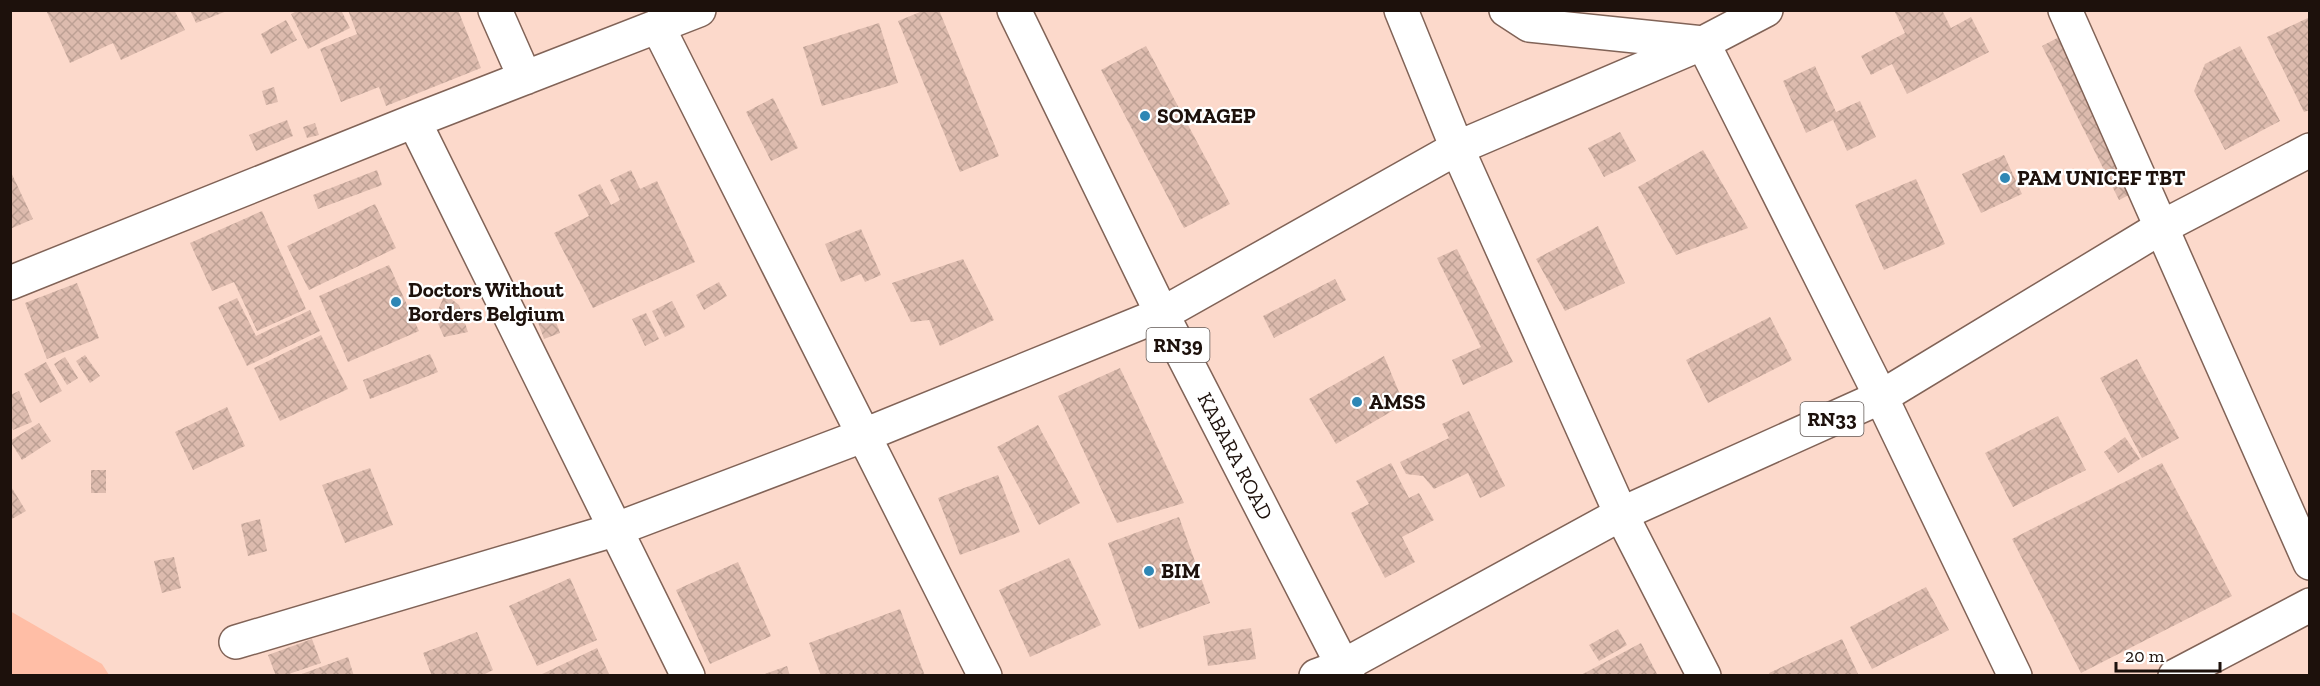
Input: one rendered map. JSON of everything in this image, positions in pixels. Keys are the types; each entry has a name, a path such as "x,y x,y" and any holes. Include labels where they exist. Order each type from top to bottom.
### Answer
{"street":[{"path":"495,10 525,78"},
{"path":"10,283 699,10"},
{"name":"KABARA ROAD","path":"1014,10 1336,672"},
{"path":"1401,10 1457,148 1621,514 1704,675"},
{"path":"1506,10 1528,25 1703,44"},
{"path":"236,642 614,530 862,436 1162,314 1457,148 1703,44 1766,10"},
{"path":"2065,10 2310,562"},
{"path":"658,27 862,436 985,675"},
{"path":"1703,44 1881,397 2015,675"},
{"path":"414,121 614,530 688,675"},
{"name":"RN33","path":"1336,672 1621,514 1881,397 2160,228 2310,150"},
{"path":"2175,675 2310,605"}],"shaded area":[{"path":"10,611 102,664 109,675 11,675"}],"building":[{"path":"46,10 174,10 185,30 121,60 113,43 70,63"},
{"path":"190,10 227,10 227,11 196,23"},
{"path":"299,10 341,10 350,28 308,49 291,14"},
{"path":"348,10 458,10 481,68 386,106 379,87 341,102 320,49 357,34"},
{"path":"925,10 939,10 999,156 960,172 898,21"},
{"path":"1894,10 1942,10 1951,28 1971,17 1989,52 1907,94 1892,64 1871,75 1861,56 1905,33"},
{"path":"2310,17 2310,110 2304,112 2267,37"},
{"path":"286,20 297,40 271,54 261,34"},
{"path":"879,23 898,83 822,106 803,47"},
{"path":"2063,35 2141,189 2119,200 2042,46"},
{"path":"1146,46 1230,204 1184,228 1101,70"},
{"path":"2240,46 2280,121 2225,150 2194,91 2205,64"},
{"path":"1815,66 1836,112 1860,101 1876,137 1847,151 1833,120 1806,133 1783,81"},
{"path":"274,87 278,102 266,105 262,91"},
{"path":"773,98 798,148 771,161 746,112"},
{"path":"287,120 293,136 256,151 249,135"},
{"path":"315,123 319,135 307,138 303,127"},
{"path":"1620,132 1636,161 1604,177 1588,148"},
{"path":"1703,150 1748,228 1676,255 1638,187"},
{"path":"2004,155 2022,194 1981,213 1962,174"},
{"path":"10,170 33,219 10,229"},
{"path":"377,170 382,185 318,209 313,195"},
{"path":"631,170 640,189 657,181 695,262 593,308 554,233 589,216 578,195 600,184 611,205 620,200 610,180"},
{"path":"1916,179 1945,244 1884,270 1855,205"},
{"path":"375,204 396,248 309,290 287,246"},
{"path":"262,211 306,309 257,331 234,282 212,291 190,243"},
{"path":"1598,226 1625,283 1565,311 1536,259"},
{"path":"861,229 881,275 865,282 861,274 841,282 825,244"},
{"path":"1457,249 1513,362 1463,385 1452,360 1481,347 1437,258"},
{"path":"963,259 994,320 940,346 929,320 911,322 892,283"},
{"path":"389,265 419,331 348,362 319,296"},
{"path":"1335,279 1346,300 1274,338 1263,316"},
{"path":"719,282 727,296 704,310 696,295"},
{"path":"77,283 99,338 47,359 25,303"},
{"path":"445,294 459,305 468,332 444,337 435,317"},
{"path":"237,298 256,336 310,310 320,331 247,366 218,307"},
{"path":"672,301 685,327 665,337 652,311"},
{"path":"552,311 560,333 544,339 536,317"},
{"path":"646,313 659,339 645,346 632,319"},
{"path":"1770,317 1792,360 1708,403 1686,360"},
{"path":"321,335 348,389 280,421 254,368"},
{"path":"430,354 438,372 370,399 363,380"},
{"path":"85,355 100,376 90,383 76,361"},
{"name":"AMSS","path":"1384,356 1404,404 1336,444 1309,399"},
{"path":"65,357 78,378 67,385 54,364"},
{"path":"2137,359 2179,438 2142,458 2100,378"},
{"path":"46,362 62,391 40,403 24,374"},
{"path":"1120,368 1184,503 1117,523 1058,396"},
{"path":"19,391 32,422 13,430 10,424 10,395"},
{"path":"227,407 245,446 193,470 175,432"},
{"path":"1469,411 1505,486 1480,498 1468,473 1434,489 1423,476 1406,474 1400,462 1449,438 1442,424"},
{"path":"2058,416 2086,470 2013,507 1985,453"},
{"path":"39,423 51,441 22,460 10,441"},
{"path":"1038,425 1080,503 1039,525 997,447"},
{"path":"2125,437 2140,459 2118,473 2104,452"},
{"path":"1391,463 1409,498 1419,493 1434,520 1402,537 1415,562 1385,578 1351,513 1369,504 1356,481"},
{"path":"2162,463 2232,596 2081,673 2012,539"},
{"path":"370,468 393,525 345,543 322,485"},
{"path":"91,470 106,470 106,493 91,493"},
{"path":"998,475 1020,532 960,555 938,498"},
{"path":"10,485 26,511 10,520"},
{"path":"1179,517 1210,603 1139,629 1108,543"},
{"path":"260,519 267,551 248,556 241,524"},
{"path":"174,557 181,588 162,593 154,561"},
{"path":"1069,558 1101,625 1030,657 999,590"},
{"path":"738,562 771,636 710,664 676,590"},
{"path":"570,578 597,640 537,666 509,606"},
{"path":"1926,587 1949,630 1872,669 1850,627"},
{"path":"900,609 925,676 821,676 809,643"},
{"path":"1251,628 1256,659 1208,666 1203,636"},
{"path":"1618,629 1627,645 1599,661 1589,645"},
{"path":"477,632 493,670 481,676 432,676 423,653"},
{"path":"312,639 321,663 283,676 276,676 268,655"},
{"path":"1842,639 1859,676 1770,676 1769,673"},
{"path":"1641,643 1658,676 1579,676"},
{"path":"597,648 610,676 538,676"},
{"path":"348,657 354,676 299,676 299,675"},
{"path":"787,666 790,676 762,676 762,675"}],"place":[{"name":"SOMAGEP","path":"1145,116"},
{"name":"PAM UNICEF TBT","path":"2005,178"},
{"name":"Doctors Without Borders Belgium","path":"396,302"},
{"name":"AMSS","path":"1357,402"},
{"name":"BIM","path":"1149,571"}]}
